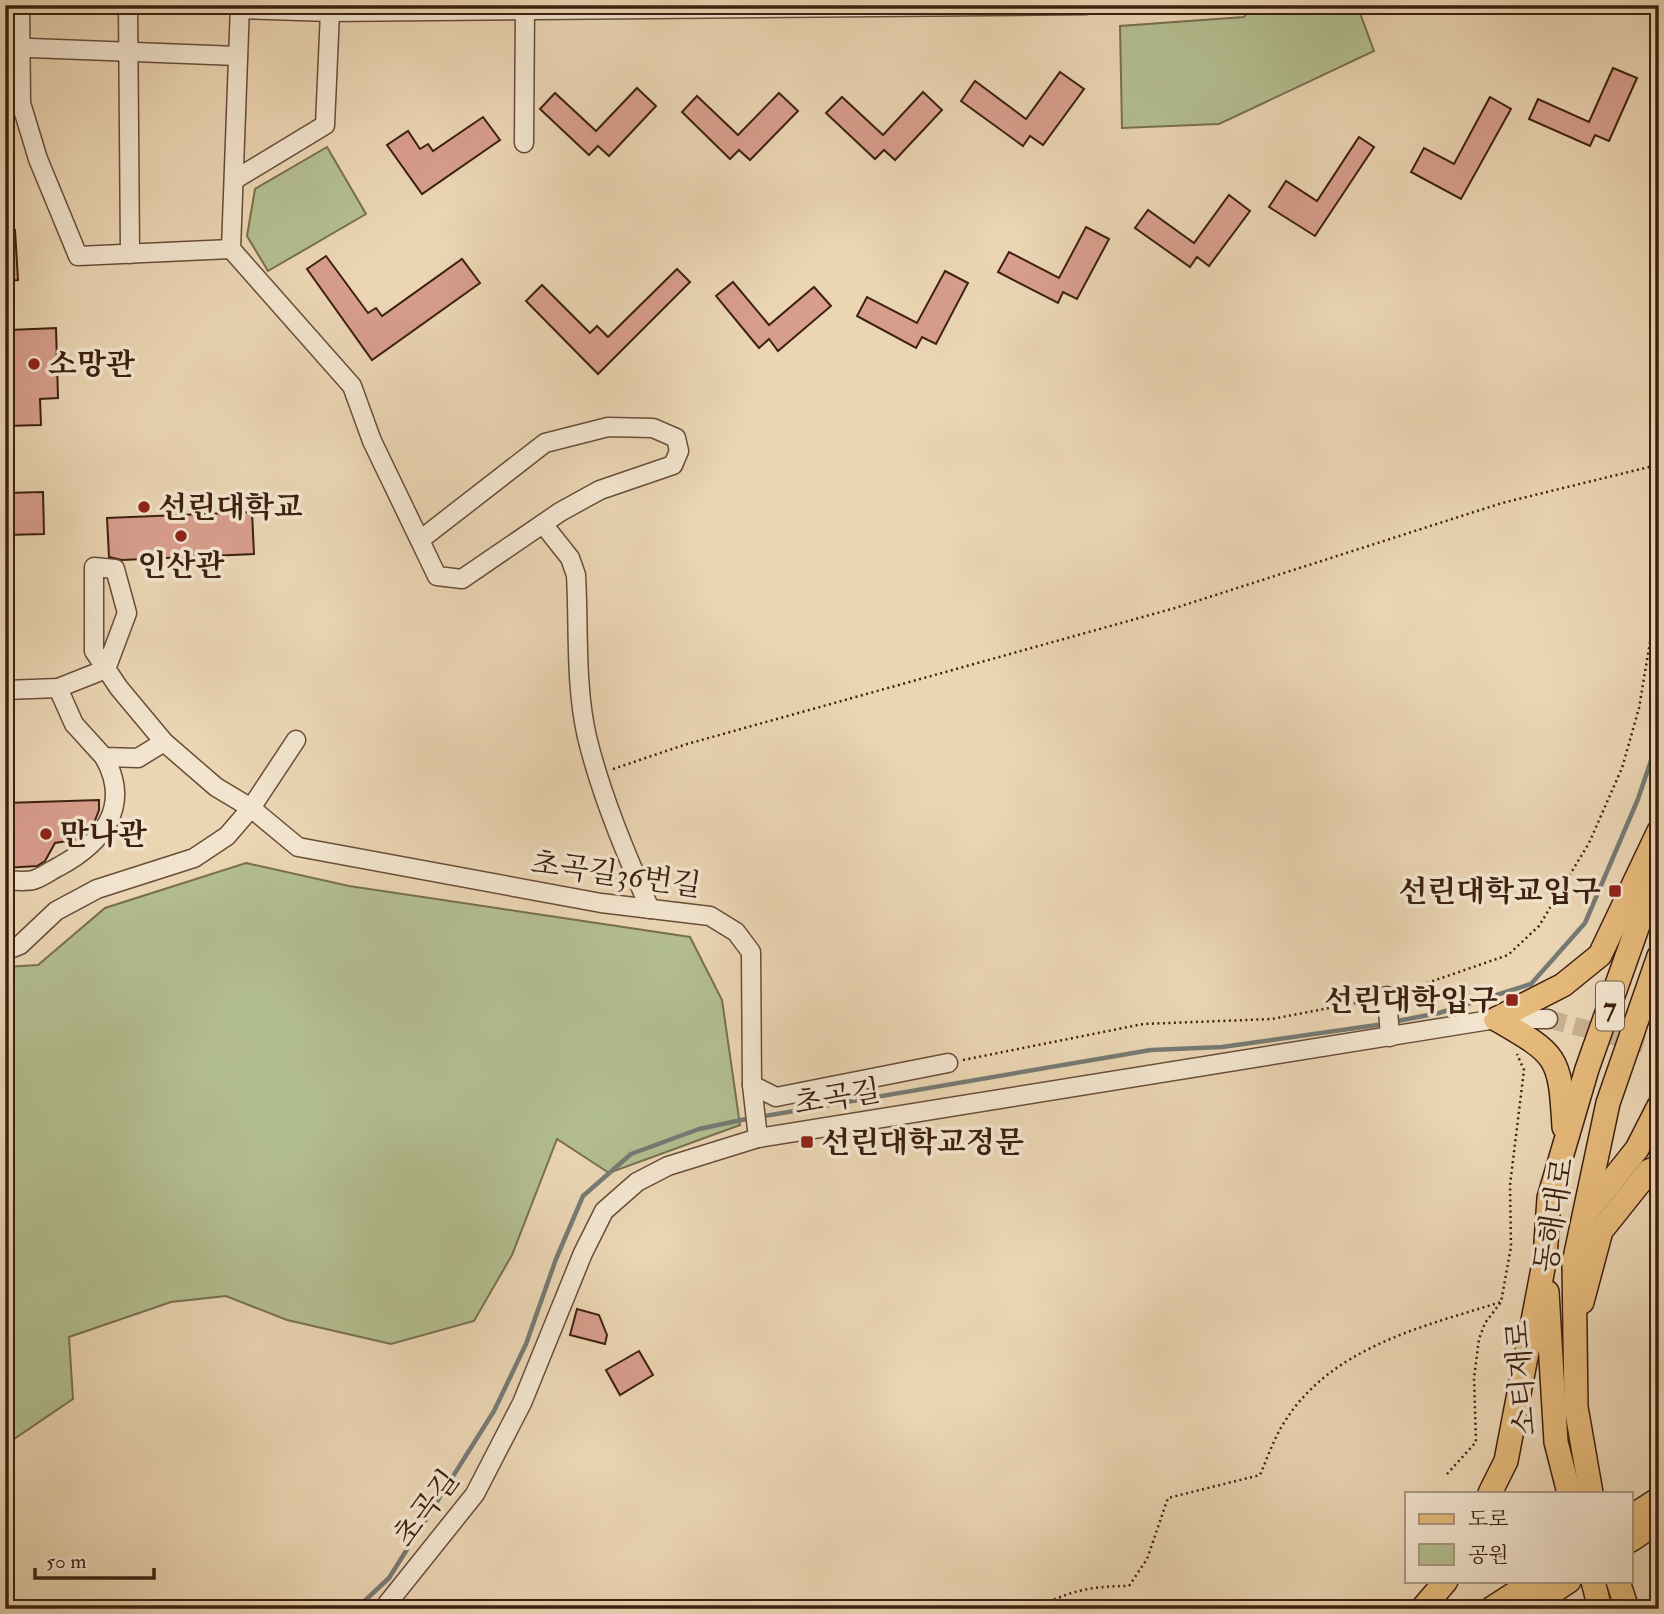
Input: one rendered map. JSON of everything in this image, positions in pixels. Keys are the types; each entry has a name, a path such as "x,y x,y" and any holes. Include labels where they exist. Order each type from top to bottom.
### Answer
{"main road":[{"path":"1496,1019 1563,985 1600,955 1659,831"},
{"name":"동해대로","path":"1545,1258 1549,1198 1566,1148 1587,1069 1659,866"},
{"name":"동해대로","path":"1591,1492 1576,1407 1574,1262 1608,1103 1659,956"},
{"path":"1496,1019 1549,1053 1561,1075 1566,1148"},
{"path":"1584,1216 1637,1149 1659,1106"},
{"path":"1574,1336 1601,1231 1649,1171 1659,1167"},
{"path":"1490,1492 1506,1461 1545,1258"},
{"name":"소티재로","path":"1545,1258 1556,1442 1569,1492"},
{"path":"1632,1516 1659,1499"},
{"path":"1632,1539 1659,1521"},
{"path":"1422,1609 1445,1582"},
{"path":"1491,1609 1532,1582"},
{"path":"1527,1609 1568,1582"},
{"path":"1593,1582 1601,1609"},
{"path":"1618,1582 1627,1609"}],"street":[{"path":"20,5 13,47 21,103 38,159 78,256 231,249"},
{"path":"128,5 130,254"},
{"path":"420,540 545,443 608,427 653,428 676,438 679,452 673,465 600,490 543,524 463,579 437,576 372,442 352,386 231,249 240,7 330,12 525,7 1086,5"},
{"path":"524,143 525,7"},
{"path":"234,180 325,125 330,12"},
{"path":"13,47 238,56"},
{"path":"543,524 570,558 576,575 581,693 587,737 627,858 650,909"},
{"name":"초곡길36번길","path":"106,669 127,613 115,569 94,567 94,651 106,669 164,742 216,787 251,808 298,847 601,903 710,916 736,932 751,952 752,1085 758,1130"},
{"path":"5,690 58,688 106,669"},
{"path":"5,881 34,880 74,859 90,846 111,817 116,795 115,775 104,757 74,724 58,688"},
{"path":"5,951 20,945 56,911 97,889 194,858 228,836 251,808 296,740"},
{"path":"104,757 138,758 164,742"},
{"path":"1387,996 1391,1037"},
{"name":"초곡길","path":"383,1609 475,1494 522,1403 583,1253 604,1211 636,1182 668,1166 758,1130 1391,1037 1496,1019 1548,1019"},
{"path":"752,1085 776,1097 948,1063"}],"path":[{"path":"599,773 701,741 1175,608 1502,503 1649,467 1659,470"},
{"path":"948,1063 1143,1024 1272,1019 1387,996 1508,955 1539,926 1589,843 1622,768 1639,708 1659,588"},
{"path":"1447,1474 1476,1442 1474,1378 1479,1339 1485,1323 1501,1302 1511,1247 1510,1185 1523,1096 1524,1070 1515,1049"},
{"path":"1034,1609 1062,1595 1091,1586 1129,1586 1147,1559 1168,1498 1260,1475 1282,1426 1308,1394 1348,1359 1398,1334 1501,1302"}],"green space":[{"path":"1253,5 1357,5 1374,51 1219,124 1122,128 1120,26 1244,17"},
{"path":"327,147 366,214 268,271 247,236 255,189"},
{"path":"246,863 349,886 690,937 722,1000 740,1125 609,1173 557,1139 512,1255 474,1321 391,1344 287,1320 226,1296 171,1302 69,1337 73,1399 5,1445 5,967 38,965 105,908"}],"building":[{"path":"1613,68 1637,78 1609,141 1595,135 1590,146 1529,119 1538,99 1589,122"},
{"path":"1060,72 1084,89 1043,145 1030,136 1023,146 961,101 975,81 1026,119"},
{"path":"637,88 656,106 609,156 598,146 589,155 540,109 555,93 596,131"},
{"path":"923,92 942,110 895,160 884,150 875,159 826,113 842,97 883,135"},
{"path":"779,93 798,111 750,160 739,150 730,159 682,112 697,96 738,135"},
{"path":"1490,97 1511,109 1461,199 1411,172 1424,148 1454,164"},
{"path":"483,117 500,140 422,194 387,145 408,131 420,149 428,144 433,151"},
{"path":"1359,137 1374,147 1315,236 1269,207 1286,181 1317,201"},
{"path":"1229,195 1250,211 1209,266 1197,257 1190,267 1135,228 1148,210 1194,243"},
{"path":"1086,227 1109,239 1077,299 1063,292 1058,303 998,272 1009,252 1059,278"},
{"path":"5,230 15,230 18,280 5,281"},
{"path":"326,256 368,313 376,308 382,316 462,259 480,283 372,360 307,269"},
{"path":"677,269 690,282 598,374 526,301 542,285 590,333 597,326 608,337"},
{"path":"945,271 968,283 936,344 922,337 916,348 857,316 867,297 917,323"},
{"path":"733,282 769,325 814,287 831,306 778,351 769,339 759,348 716,296"},
{"name":"소망관","path":"56,328 58,398 40,399 41,425 5,426 5,400 12,400 10,330"},
{"path":"43,492 44,534 5,535 5,493"},
{"name":"인산관","path":"252,512 254,554 122,560 109,557 107,518"},
{"name":"만나관","path":"99,800 99,810 94,823 79,839 55,843 45,861 37,866 5,868 5,803"},
{"path":"577,1309 599,1315 607,1335 605,1344 570,1335"},
{"path":"639,1351 653,1375 620,1395 606,1370"}],"waterway":[{"path":"1392,1022 1439,1013 1531,984 1585,923 1638,799 1659,737"},
{"path":"759,1117 1151,1050 1222,1047 1384,1024"},
{"path":"356,1609 389,1578 494,1411 526,1344 556,1259 583,1196 631,1154 699,1129 751,1118"}],"tunnel":[{"path":"1548,1019 1659,1048"}],"place":[{"name":"소망관","path":"34,364"},
{"name":"선린대학교","path":"144,507"},
{"name":"인산관","path":"181,536"},
{"name":"만나관","path":"46,834"},
{"name":"선린대학교입구","path":"1615,891"},
{"name":"선린대학입구","path":"1512,1000"},
{"name":"선린대학교정문","path":"807,1142"}]}
